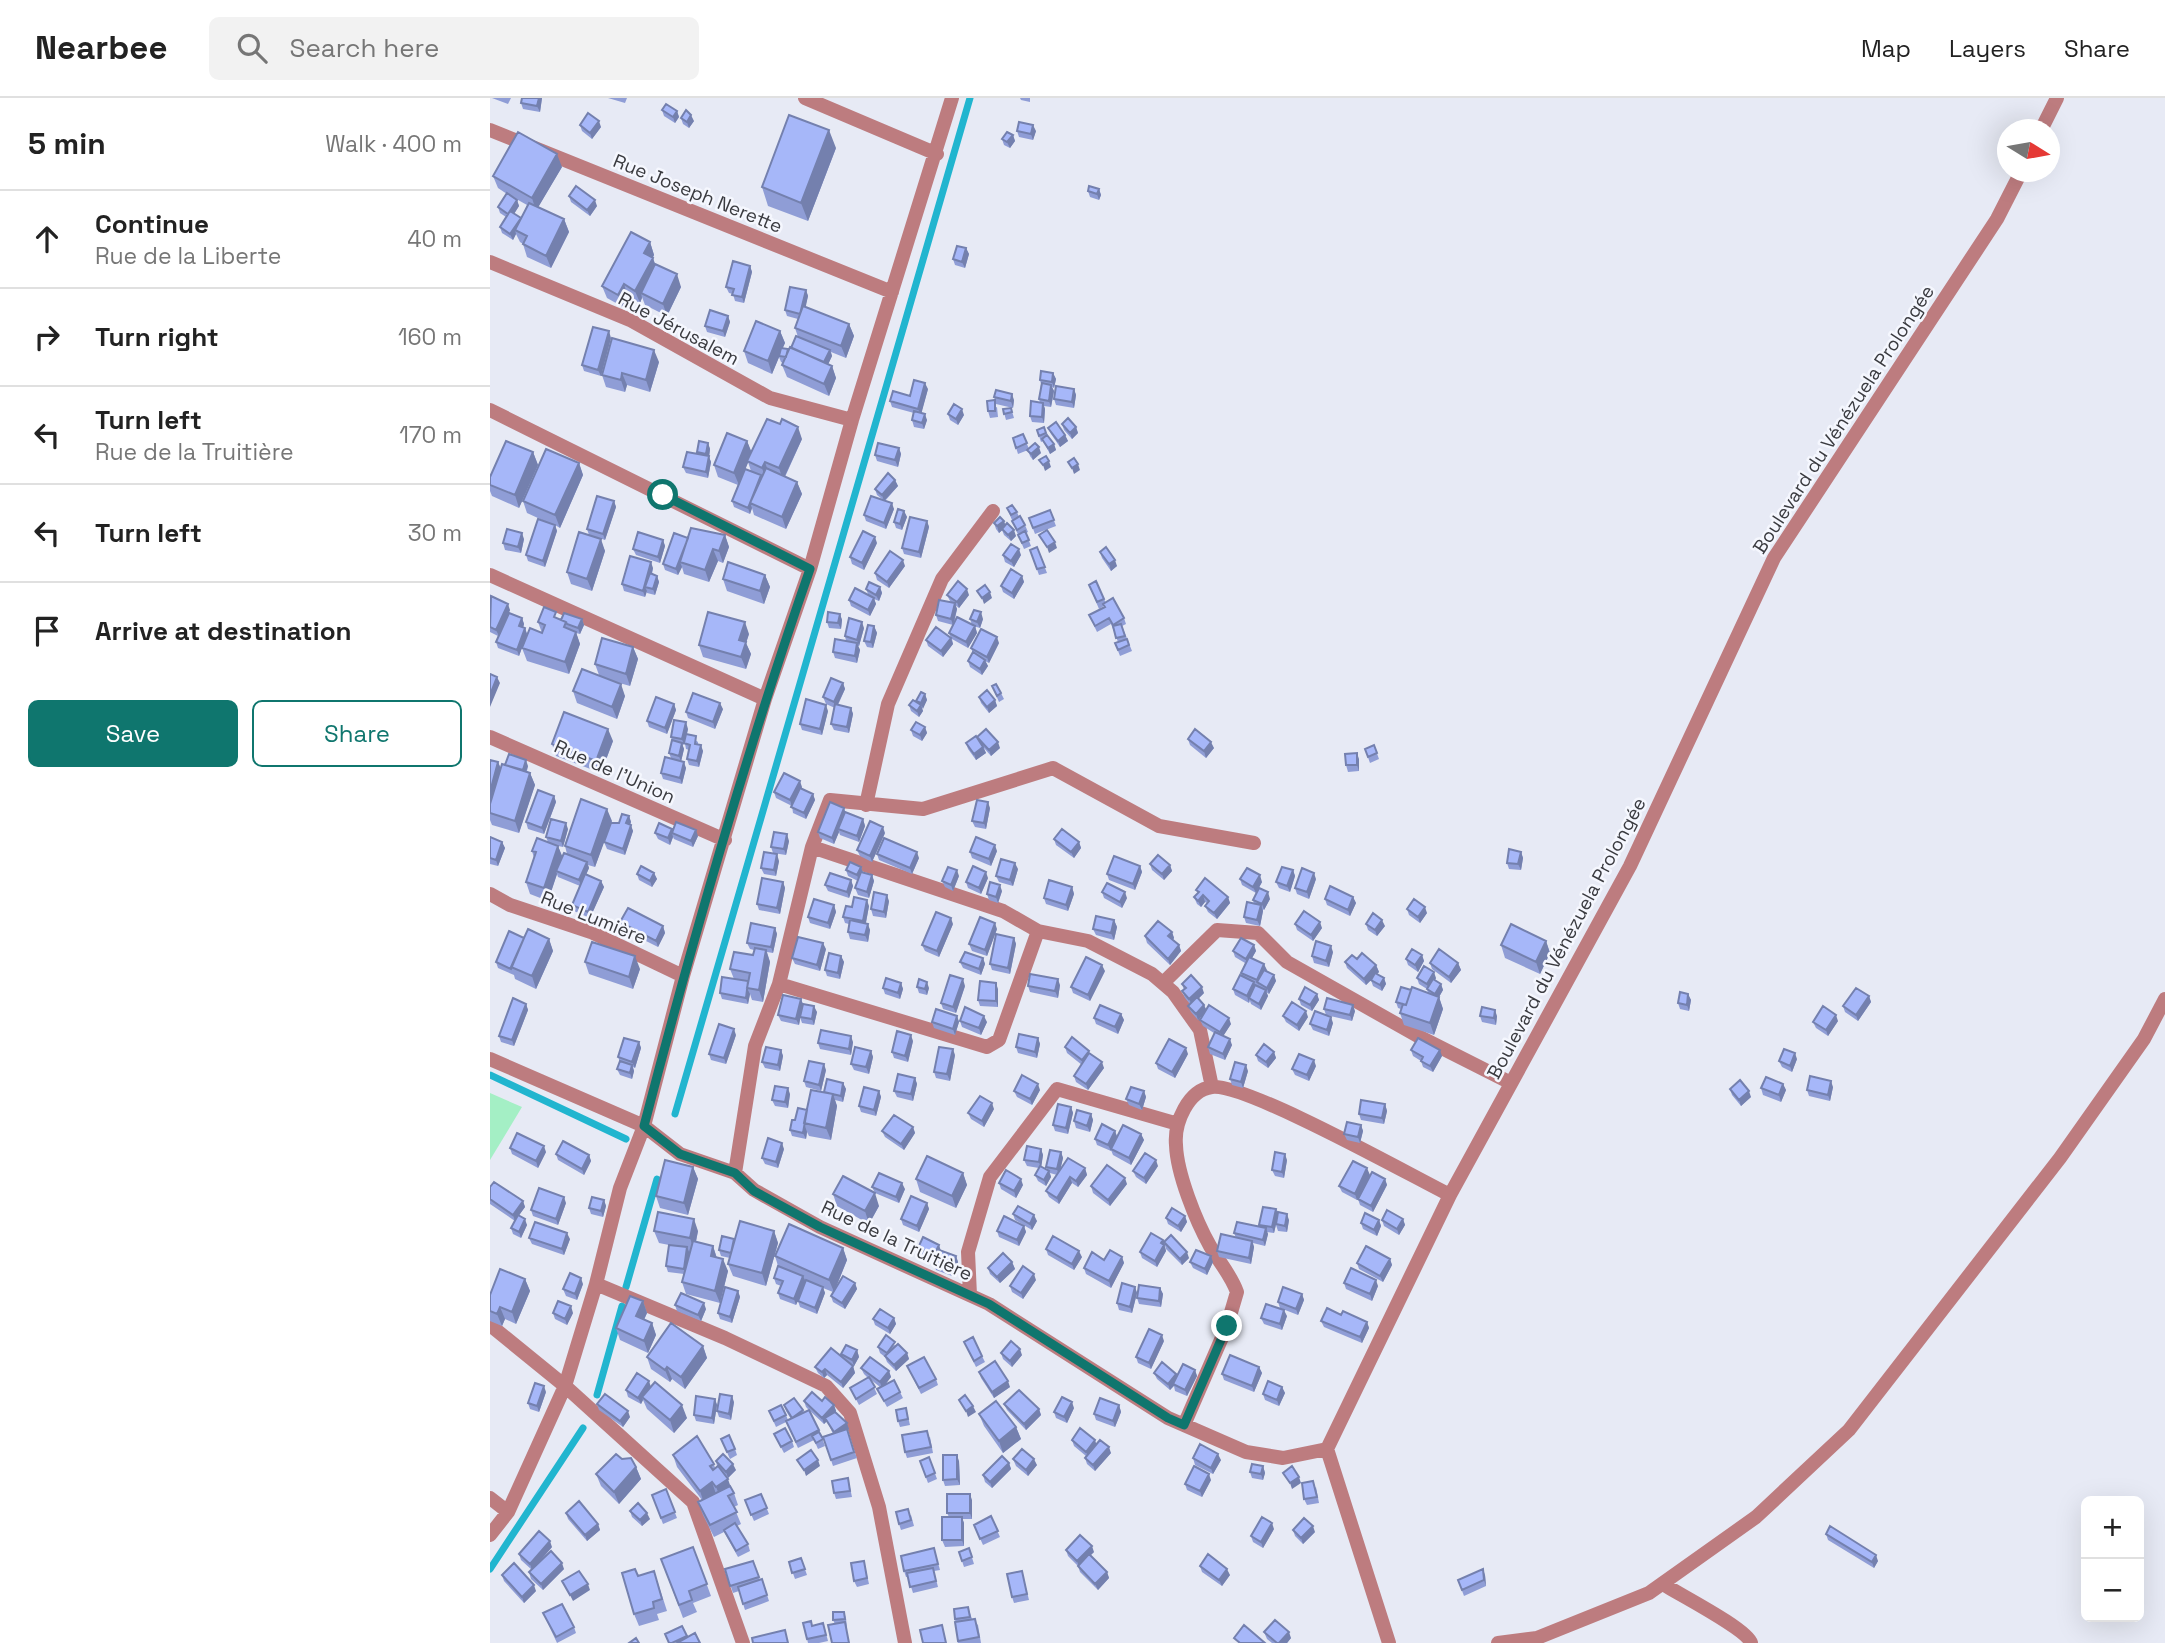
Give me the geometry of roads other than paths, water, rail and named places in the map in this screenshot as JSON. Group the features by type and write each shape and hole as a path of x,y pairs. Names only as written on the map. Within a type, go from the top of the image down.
{"street":[{"path":"805,98 937,154"},
{"path":"490,1535 508,1512 565,1386 596,1284 620,1188 644,1126 683,976 765,699 810,569 852,420 937,154 952,98"},
{"path":"2046,119 2057,98"},
{"name":"Rue Joseph Nerette","path":"490,130 892,292"},
{"name":"Boulevard du Vénézuela Prolongée","path":"1327,1449 1450,1195 1630,866 1774,558 1997,219 2016,182"},
{"name":"Rue Jérusalem","path":"490,262 630,320 770,398 852,420"},
{"path":"490,410 810,569"},
{"path":"866,804 888,704 904,666 942,579 993,511"},
{"path":"490,575 765,699"},
{"name":"Rue de l'Union","path":"490,737 725,841"},
{"path":"735,1173 755,1046 779,984 812,847 830,800 923,809 1053,768 1159,826 1254,843"},
{"path":"812,847 1003,911 1038,931 1088,941 1152,974 1163,983 1200,1030 1212,1087"},
{"name":"Rue Lumière","path":"490,894 510,905 591,932 683,976"},
{"path":"1163,983 1217,930 1258,933 1287,962 1416,1035 1511,1083"},
{"path":"779,984 987,1047 999,1040 1038,931"},
{"path":"1499,1643 1537,1638 1649,1594 1756,1517 1849,1430 2060,1158 2144,1039 2165,999"},
{"name":"Rue de la Truitière","path":"490,1059 644,1126 680,1154 735,1173 754,1191 820,1227 970,1295 1184,1425 1246,1452 1283,1458 1327,1449"},
{"path":"1184,1425 1227,1326 1237,1292 1209,1245 1190,1201 1175,1146 1178,1124 1186,1105 1198,1093 1212,1087 1262,1100 1450,1195"},
{"path":"970,1295 968,1252 990,1177 1057,1089 1178,1124"},
{"path":"596,1284 725,1338 825,1386 850,1413 879,1507 905,1643"},
{"path":"490,1325 565,1386 693,1502 743,1643"},
{"path":"1327,1449 1390,1643"},
{"path":"490,1498 508,1512"},
{"path":"1663,1584 1703,1610 1740,1628 1751,1643"}],"waterway":[{"path":"675,1114 970,98"},
{"path":"490,1075 626,1139"},
{"path":"626,1287 657,1179"},
{"path":"597,1395 622,1306"},
{"path":"490,1569 583,1428"}]}
